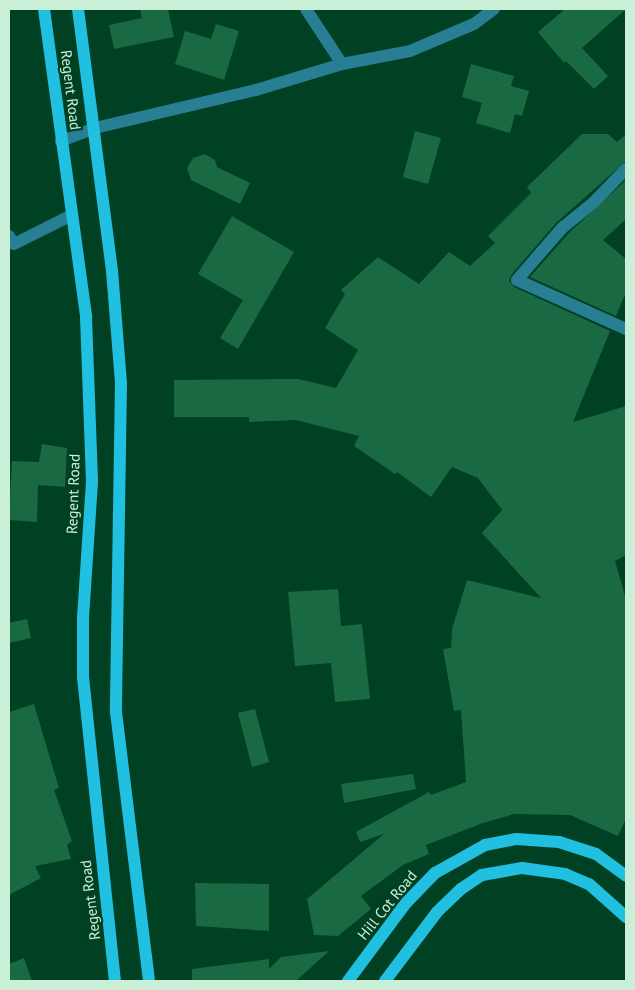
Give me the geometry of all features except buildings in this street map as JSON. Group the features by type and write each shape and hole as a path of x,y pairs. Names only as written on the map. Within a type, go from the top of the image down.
{"main road":[{"name":"Regent Road","path":"44,9 86,317 91,393 92,482 82,627 83,677 115,981"},
{"name":"Regent Road","path":"78,9 95,128 112,271 121,383 116,712 149,981"},
{"name":"Hill Cot Road","path":"348,981 406,903 435,873 485,845 516,839 559,842 596,854 626,876"},
{"path":"385,981 437,912 461,889 482,875 522,868 565,874 589,884 626,916"}],"street":[{"path":"306,9 342,64"},
{"path":"61,141 95,128 256,90 342,64 410,51 474,24 494,9"},
{"path":"626,168 593,203 563,227 517,280 626,329"},
{"path":"10,242 72,216"}]}
